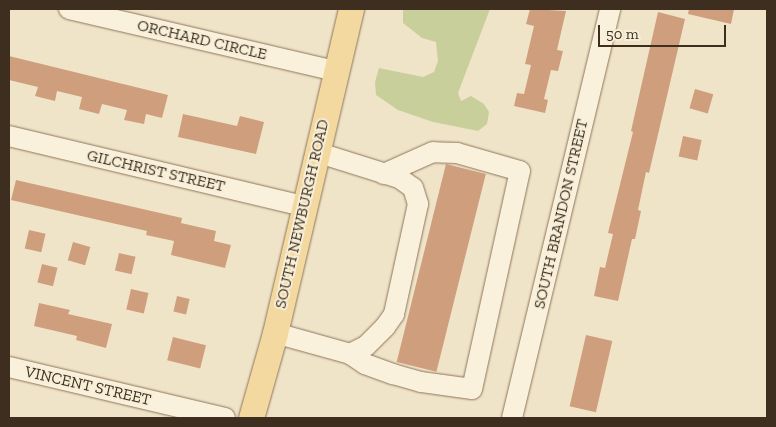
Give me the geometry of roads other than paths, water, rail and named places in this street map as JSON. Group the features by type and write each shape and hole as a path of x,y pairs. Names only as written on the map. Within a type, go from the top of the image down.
{"main road":[{"name":"SOUTH NEWBURGH ROAD","path":"251,418 275,333 303,206 351,9"}],"street":[{"name":"ORCHARD CIRCLE","path":"69,9 336,71"},
{"name":"SOUTH BRANDON STREET","path":"512,418 610,9"},
{"name":"GILCHRIST STREET","path":"9,136 303,206"},
{"path":"316,152 399,178 413,188 418,204 394,314 386,327 366,346 350,354"},
{"path":"275,333 350,354 365,364 421,382 472,389 520,171 457,153 433,152 384,174"},
{"name":"VINCENT STREET","path":"9,367 225,418"}]}
